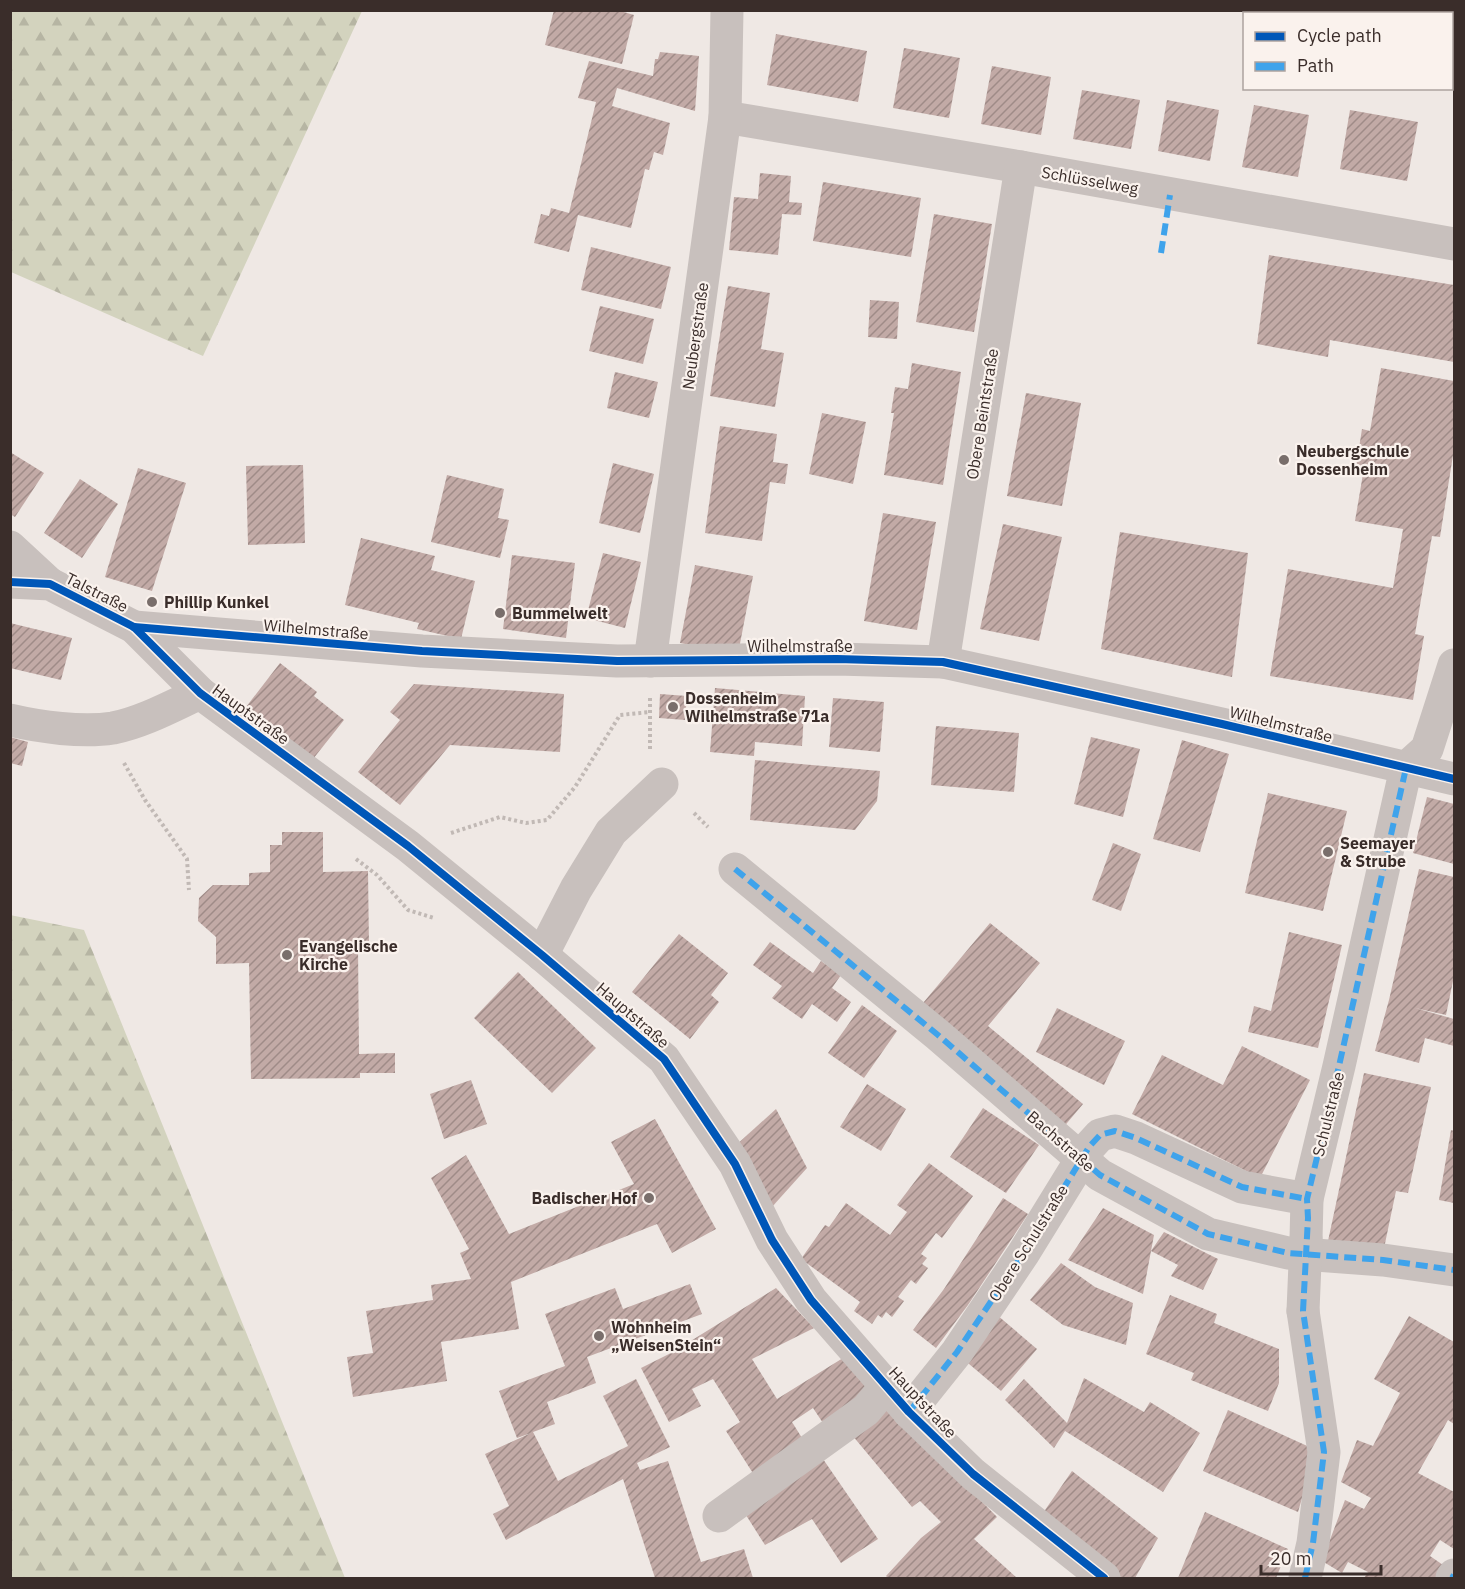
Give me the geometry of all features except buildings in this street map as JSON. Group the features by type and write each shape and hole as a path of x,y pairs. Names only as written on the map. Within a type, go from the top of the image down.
{"street":[{"name":"Neubergstraße","path":"650,661 725,117 728,10"},
{"name":"Schlüsselweg","path":"725,117 1455,244"},
{"name":"Obere Beintstraße","path":"943,662 1021,167"},
{"path":"10,547 50,584"},
{"name":"Talstraße","path":"10,582 50,584 134,627"},
{"name":"Wilhelmstraße","path":"134,627 423,651 650,661 837,659 943,662 1455,779"},
{"name":"Hauptstraße","path":"134,627 200,693 408,846 542,955 664,1059 735,1164 772,1240 811,1300 887,1384 909,1412 973,1474 1104,1578"},
{"path":"1406,768 1427,748 1455,665"},
{"path":"10,720 69,729 112,728 150,716 200,693"},
{"name":"Schulstraße","path":"1305,1578 1313,1543 1324,1452 1303,1311 1307,1199 1406,768"},
{"path":"542,955 576,889 610,832 662,784"},
{"name":"Bachstraße","path":"735,869 938,1035 1100,1175 1208,1234 1288,1253 1383,1260 1455,1270"},
{"name":"Obere Schulstraße","path":"909,1412 957,1352 1023,1254 1089,1146 1101,1136 1115,1131 1136,1138 1242,1187 1307,1199"},
{"name":"Hauptstraße","path":"719,1516 866,1410 887,1384"}],"path":[{"path":"650,701 650,751"},
{"path":"408,846 421,834 455,833 500,817 526,824 547,820 575,787 620,715 650,712"},
{"path":"125,768 187,859 189,890"},
{"path":"687,807 700,807 710,816 715,833 694,813 687,807"},
{"path":"356,858 377,875 408,910 441,920"}],"green space":[{"path":"11,10 362,11 203,356 11,272"},
{"path":"10,915 84,930 345,1578 11,1578"}],"marked path":[{"path":"1161,253 1170,195"},
{"path":"1305,1578 1313,1543 1324,1452 1303,1311 1307,1199 1406,768"},
{"path":"735,869 938,1035 1100,1175 1208,1234 1288,1253 1383,1260 1454,1270"},
{"path":"909,1412 957,1352 1023,1254 1089,1147 1100,1135 1115,1131 1136,1138 1242,1187 1307,1199"}],"cycle path":[{"path":"10,582 50,584 134,627 200,693 408,846 542,955 664,1059 735,1164 772,1240 811,1300 909,1412 973,1474 1104,1578"},
{"path":"134,627 422,651 617,661 837,659 943,662 1222,724 1454,779"}],"place":[{"name":"Neubergschule Dossenheim","path":"1284,460"},
{"name":"Phillip Kunkel","path":"152,602"},
{"name":"Bummelwelt","path":"500,613"},
{"name":"Dossenheim Wilhelmstraße 71a","path":"673,707"},
{"name":"Seemayer & Strube","path":"1328,852"},
{"name":"Evangelische Kirche","path":"287,955"},
{"name":"Badischer Hof","path":"649,1198"},
{"name":"Wohnheim „WeisenStein“","path":"599,1336"}]}
